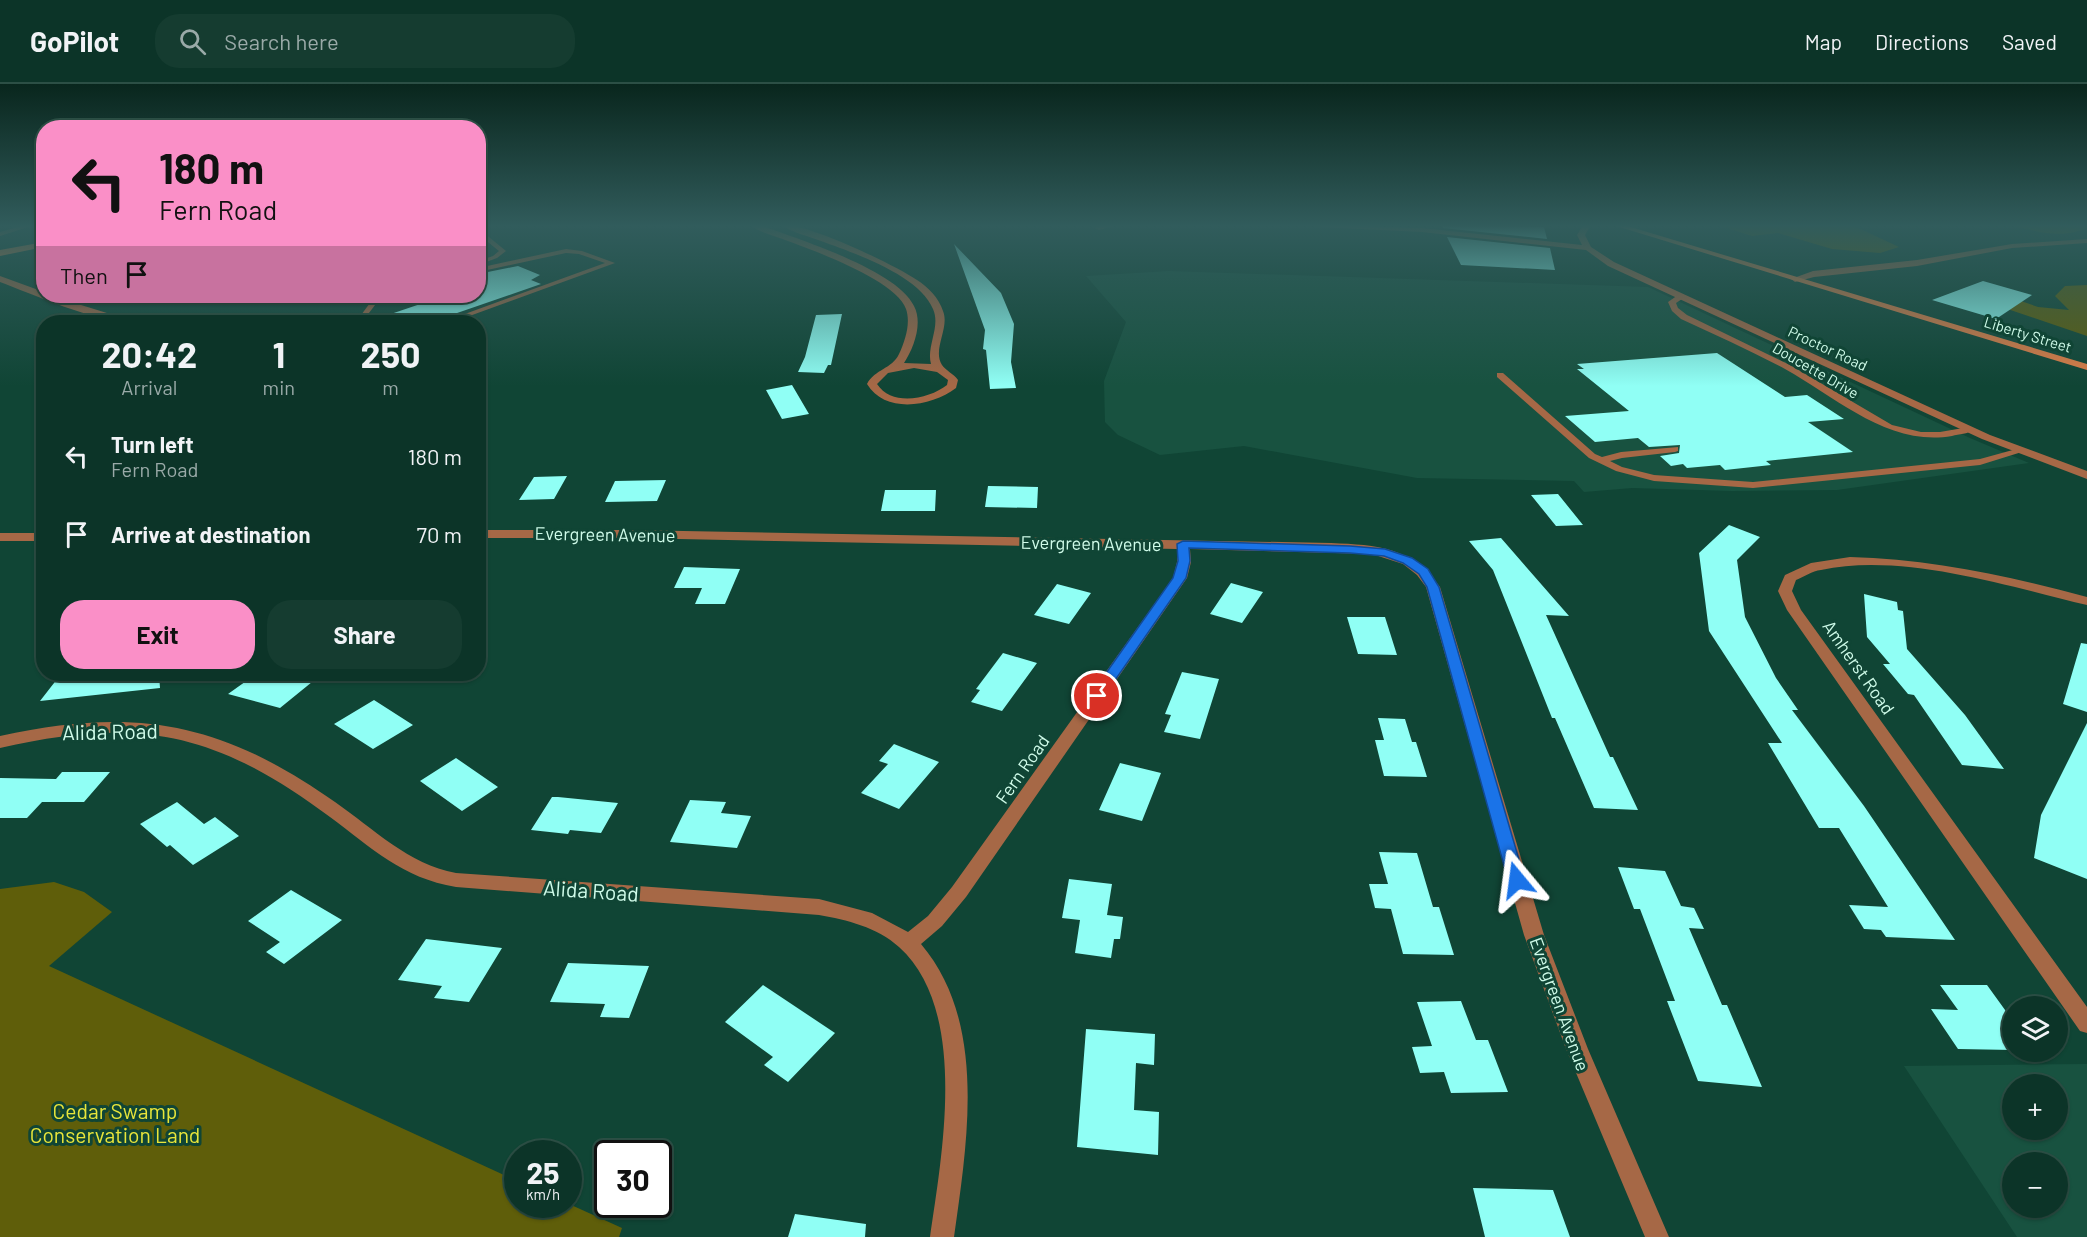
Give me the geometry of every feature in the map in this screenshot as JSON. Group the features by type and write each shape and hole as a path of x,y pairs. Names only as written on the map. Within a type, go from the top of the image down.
{"main road":[{"name":"Liberty Street","path":"1795,279 2087,367"}],"street":[{"path":"0,279 36,293"},
{"path":"882,279 906,300 913,317 905,355 894,368"},
{"path":"909,279 931,296 940,315 933,355 939,369"},
{"name":"Proctor Road","path":"1642,279 1969,430 2020,452 2087,475"},
{"path":"63,303 107,315"},
{"path":"914,365 939,369 952,377 953,383 949,389 929,399 908,401 881,396 872,387 875,378 894,368 914,365"},
{"name":"Evergreen Avenue","path":"486,534 630,534 1295,547 1378,552 1417,566 1429,579 1542,958 1588,1078 1657,1237"},
{"path":"0,537 36,537"},
{"name":"Fern Road","path":"908,943 935,921 959,892 1180,578 1184,561 1183,544"},
{"name":"Amherst Road","path":"2087,601 1967,573 1872,562 1835,563 1808,568 1790,578 1785,591 1794,610 2087,1024"},
{"name":"Alida Road","path":"0,742 54,731 102,727 148,728 180,733 212,742 268,768 294,783 405,863 438,877 819,907 860,916 877,923 908,943 924,962 936,984 949,1022 957,1068 956,1116 942,1237"}],"lane":[{"path":"467,315 570,279"},
{"name":"Doucette Drive","path":"1681,297 1672,302 1684,317 1787,367 1889,427 1921,435 1940,435 1969,430"},
{"path":"1500,375 1576,444 1600,461 1619,469 1654,478 1742,485 1852,477 1980,462 2020,452"},
{"path":"1600,461 1612,456 1675,449"}],"shaded area":[{"path":"1088,279 1403,279 1648,287 1970,438 2029,463 1837,490 1732,491 1632,488 1584,492 1574,481 1417,478 1244,446 1160,455 1118,435 1105,422 1104,381 1126,322"},
{"path":"2087,1064 2087,1237 2017,1237 2004,1218 2068,1218 2068,1152 2002,1152 2002,1214 1904,1066"}],"green space":[{"path":"2087,285 2087,336 1975,298 2004,295 2038,307 2069,310 2055,296 2065,286"},
{"name":"Cedar Swamp Conservation Land","path":"54,882 84,892 112,912 49,966 504,1175 504,1218 582,1218 582,1210 594,1215 594,1218 600,1218 622,1228 619,1237 0,1237 0,889"}],"building":[{"path":"486,279 533,279 531,280 541,284 486,303"},
{"path":"967,279 987,279 1001,293 1014,324 1011,362 1016,388 990,389 986,350 983,349 985,330"},
{"path":"1983,281 2032,295 1996,319 1932,300"},
{"path":"423,303 486,303 451,315 388,315"},
{"path":"842,314 831,365 828,365 824,373 798,372 805,357 816,315"},
{"path":"1717,353 1785,397 1807,395 1844,419 1808,422 1853,452 1766,461 1771,465 1725,470 1720,465 1687,468 1683,464 1671,466 1660,456 1679,453 1680,445 1649,447 1638,438 1595,442 1565,416 1629,411 1577,369 1584,369 1577,364"},
{"path":"792,385 809,414 782,419 766,390"},
{"path":"567,476 554,499 519,500 534,477"},
{"path":"666,480 657,501 605,502 615,481"},
{"path":"988,486 1038,487 1037,508 985,507"},
{"path":"885,490 936,490 935,511 881,511"},
{"path":"1558,494 1583,525 1556,526 1531,495"},
{"path":"1729,525 1760,537 1737,560 1745,617 1776,678 1798,710 1792,710 1864,806 1955,940 1886,937 1881,930 1864,929 1849,905 1888,907 1839,828 1819,828 1768,743 1782,743 1709,631 1699,553"},
{"path":"1501,538 1569,616 1546,615 1610,757 1613,757 1638,810 1594,808 1555,718 1552,718 1493,570 1469,541"},
{"path":"684,567 740,569 725,604 695,604 702,588 674,588"},
{"path":"1231,583 1263,592 1242,623 1210,614"},
{"path":"1057,584 1091,593 1069,624 1034,615"},
{"path":"1864,594 1897,602 1898,610 1903,611 1907,649 1965,715 2004,769 1962,765 1914,695 1908,694 1883,664 1890,664 1867,637"},
{"path":"1347,617 1385,617 1397,655 1358,654"},
{"path":"2081,643 2087,644 2087,712 2063,704"},
{"path":"1003,653 1037,663 1002,711 971,702 980,690 976,689"},
{"path":"1182,672 1219,679 1200,739 1164,732 1171,715 1165,714"},
{"path":"56,681 160,681 160,688 40,701"},
{"path":"246,681 312,682 280,708 228,694"},
{"path":"374,700 413,725 373,749 334,724"},
{"path":"1378,718 1405,719 1412,742 1416,742 1427,777 1384,776 1375,740 1384,740"},
{"path":"2087,723 2087,879 2034,858 2041,815"},
{"path":"894,744 939,762 899,809 861,793 888,764 879,761"},
{"path":"456,758 498,787 462,811 420,781"},
{"path":"1120,763 1161,773 1142,821 1099,810"},
{"path":"62,772 110,772 84,802 42,802 27,818 0,818 0,778 56,779"},
{"path":"552,797 618,803 601,833 570,830 568,834 531,830"},
{"path":"690,800 726,802 721,813 751,816 737,848 670,842"},
{"path":"177,802 204,824 215,817 239,836 193,865 140,824"},
{"path":"1379,852 1417,853 1433,907 1439,907 1454,955 1403,954 1391,909 1375,908 1369,884 1388,884"},
{"path":"1618,867 1665,871 1681,906 1694,908 1704,929 1689,928 1722,1005 1727,1005 1762,1087 1698,1081 1667,1001 1675,1001 1640,909 1634,909"},
{"path":"1069,879 1112,884 1107,915 1123,917 1120,939 1114,939 1111,958 1075,953 1080,920 1062,918"},
{"path":"291,890 342,920 284,964 266,952 280,942 248,921"},
{"path":"426,939 502,948 469,1002 434,998 442,986 398,980"},
{"path":"568,963 649,966 629,1018 600,1017 605,1004 550,1002"},
{"path":"763,985 835,1033 788,1082 764,1065 773,1057 725,1022"},
{"path":"1940,985 1987,985 2002,1006 2002,1050 1958,1049 1931,1009 1958,1010"},
{"path":"1461,1001 1476,1040 1488,1040 1508,1092 1451,1093 1444,1072 1420,1073 1412,1047 1432,1046 1417,1002"},
{"path":"1086,1029 1155,1034 1154,1065 1136,1063 1134,1110 1159,1112 1158,1155 1077,1147"},
{"path":"1473,1188 1553,1190 1570,1237 1485,1237"},
{"path":"795,1214 866,1224 865,1237 788,1237"}],"route":[{"path":"1097,696 1180,578 1184,561 1183,544 1350,549 1397,556 1424,572 1433,587 1517,880"}]}
